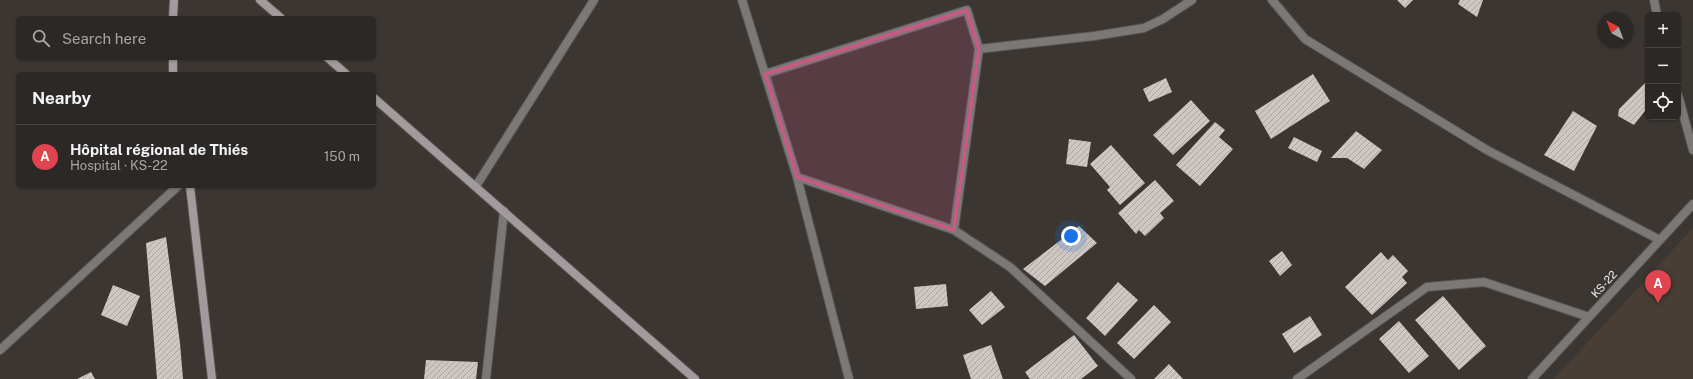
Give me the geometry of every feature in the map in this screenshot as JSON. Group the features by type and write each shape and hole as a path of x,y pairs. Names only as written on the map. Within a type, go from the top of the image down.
{"main road":[{"path":"173,16 174,0"},
{"path":"260,0 279,16"},
{"path":"173,60 173,72"},
{"path":"330,60 344,72"},
{"path":"376,100 695,379"},
{"path":"190,188 212,379"}],"street":[{"path":"476,186 594,0"},
{"path":"742,0 797,177 849,379"},
{"path":"979,49 1094,36 1144,28 1163,19 1192,0"},
{"path":"1272,0 1305,39 1487,150 1660,240"},
{"path":"1654,0 1656,12"},
{"path":"765,74 967,10 979,49 954,230"},
{"path":"1681,106 1693,150"},
{"path":"797,177 954,230 1010,267 1131,379"},
{"path":"0,350 176,188"},
{"name":"KS-22","path":"1532,379 1693,204"},
{"path":"486,379 504,211"},
{"path":"1297,379 1428,288 1484,282 1589,317"}],"highlighted area":[{"path":"967,10 979,49 954,230 797,177 765,74"}],"shaded area":[{"path":"1693,228 1693,379 1554,379"}],"building":[{"path":"1397,0 1413,0 1405,8"},
{"path":"1460,0 1483,0 1477,17 1458,4"},
{"path":"1313,74 1330,101 1271,139 1255,111"},
{"path":"1166,78 1172,92 1149,102 1143,89"},
{"path":"1645,83 1645,111 1634,125 1618,116 1619,109"},
{"path":"1191,100 1210,121 1173,155 1153,135"},
{"path":"1573,111 1597,126 1574,171 1544,155"},
{"path":"1215,122 1225,130 1219,137 1233,149 1200,186 1176,165"},
{"path":"1356,131 1382,150 1364,169 1347,158 1331,158"},
{"path":"1294,137 1322,151 1317,162 1288,148"},
{"path":"1069,139 1091,142 1087,167 1066,164"},
{"path":"1111,145 1145,183 1120,205 1107,190 1110,187 1090,164"},
{"path":"1155,180 1174,201 1160,213 1164,218 1145,236 1139,230 1136,234 1118,213"},
{"path":"1079,226 1097,243 1045,286 1023,269"},
{"path":"166,237 180,343 183,379 157,379 146,243"},
{"path":"1282,251 1292,265 1280,276 1269,261"},
{"path":"1381,252 1388,260 1393,255 1408,271 1402,277 1407,283 1372,315 1345,287"},
{"path":"1118,282 1138,300 1105,336 1086,318"},
{"path":"946,284 948,306 916,309 914,287"},
{"path":"113,285 140,296 127,326 101,315"},
{"path":"991,291 1005,307 982,325 969,310"},
{"path":"1443,296 1486,346 1459,370 1415,320"},
{"path":"1154,305 1171,322 1134,359 1117,343"},
{"path":"1310,316 1322,335 1294,353 1282,334"},
{"path":"1399,321 1429,356 1409,373 1379,339"},
{"path":"1074,335 1098,366 1081,379 1030,379 1025,372"},
{"path":"991,345 1003,379 971,379 963,355"},
{"path":"426,360 478,362 476,379 424,379"},
{"path":"1169,364 1183,379 1154,379"},
{"path":"91,372 95,379 77,379"}],"place":[{"name":"Hôpital régional de Thiés","path":"1658,303"}]}
